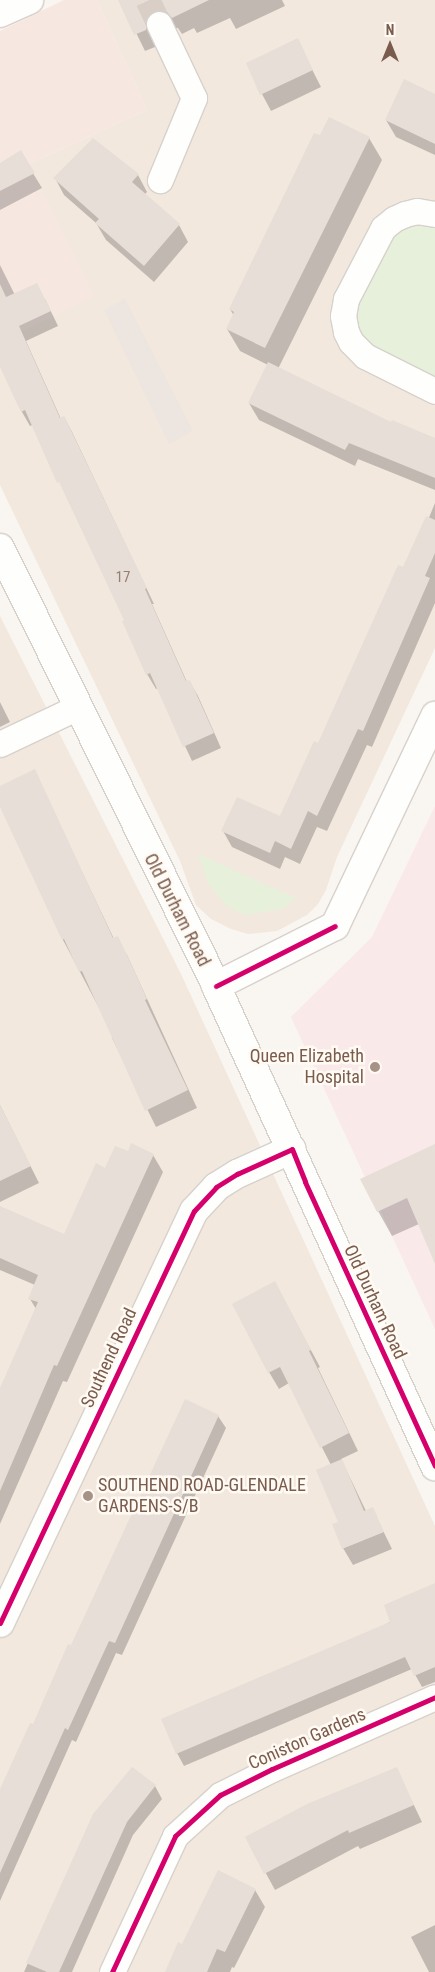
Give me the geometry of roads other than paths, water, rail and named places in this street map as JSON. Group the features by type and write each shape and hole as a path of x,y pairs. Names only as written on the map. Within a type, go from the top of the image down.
{"main road":[{"path":"0,13 29,0"},
{"name":"Old Durham Road","path":"0,548 216,986 435,1466"},
{"path":"216,986 335,926 435,716"},
{"name":"Southend Road","path":"0,1623 194,1210 216,1187 236,1174 292,1149"}],"street":[{"path":"159,24 194,98 160,180"},
{"path":"435,214 417,211 405,214 394,219 383,228 346,299 344,316 346,332 351,342 365,356 435,391"},
{"path":"0,744 78,708"},
{"name":"Coniston Gardens","path":"112,1972 175,1836 220,1795 272,1769 435,1697"}],"tunnel":[{"path":"148,0 159,24"}],"place":[{"name":"Queen Elizabeth Hospital","path":"375,1067"},
{"name":"SOUTHEND ROAD-GLENDALE GARDENS-S/B","path":"88,1496"}]}
